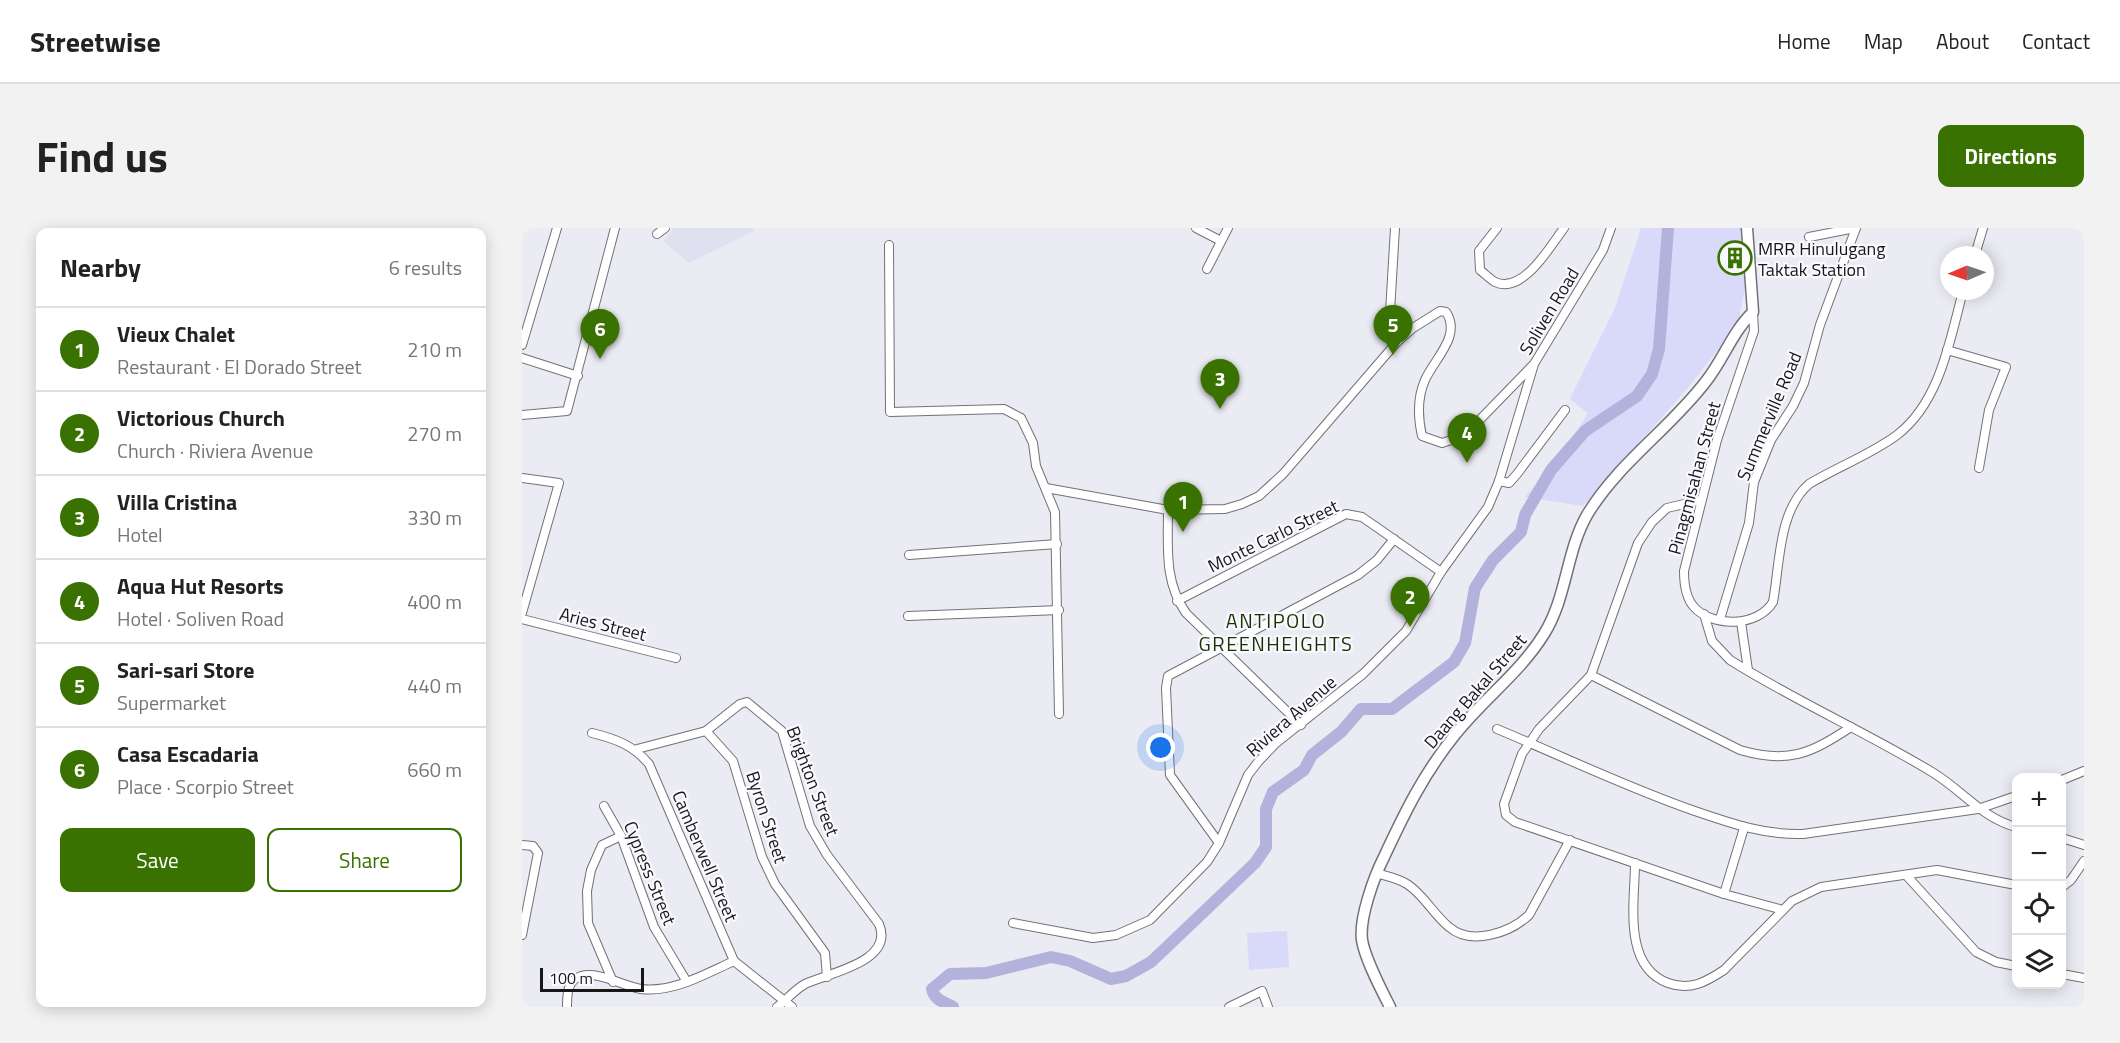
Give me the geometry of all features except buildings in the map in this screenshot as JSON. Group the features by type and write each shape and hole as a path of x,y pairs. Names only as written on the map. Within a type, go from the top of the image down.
{"street":[{"path":"522,345 557,228"},
{"path":"522,415 567,411 615,228"},
{"path":"657,234 665,228"},
{"path":"1196,228 1221,241"},
{"path":"1207,269 1228,228"},
{"path":"1395,228 1390,312 1398,342"},
{"path":"1497,228 1479,251 1480,270 1497,283 1505,284 1523,277 1535,267 1564,228"},
{"name":"Soliven Road","path":"1441,572 1488,507 1499,481 1534,364 1603,249 1611,228"},
{"path":"1747,228 1753,312"},
{"path":"1809,237 1856,228"},
{"name":"Summerville Road","path":"1720,619 1749,523 1754,482 1771,440 1793,406 1804,383 1820,325 1856,228"},
{"path":"1978,246 1983,228"},
{"path":"889,245 890,412 1004,409 1021,418 1033,443 1036,466 1055,512 1058,544 1059,714"},
{"path":"1961,300 1947,350 1929,396 1899,433 1809,484 1798,494 1787,519 1773,602 1769,608 1753,620 1741,622 1704,614 1708,634 1717,648 1749,670 1933,772 1978,809 2002,823 2012,826"},
{"path":"1046,488 1168,510 1225,508 1258,496 1283,474 1398,342 1434,313 1446,312 1451,320 1447,343 1425,381 1418,418 1422,436 1442,443 1464,436 1534,364"},
{"name":"Pinagmisahan Street","path":"1704,614 1690,602 1684,587 1684,571 1717,440 1754,331 1753,312"},
{"name":"Daang Bakal Street","path":"1390,1007 1362,939 1369,892 1376,873 1422,781 1454,735 1530,655 1546,631 1559,605 1575,540 1588,514 1608,487 1708,379 1740,327 1753,312"},
{"path":"1947,350 2006,367 1989,410 1979,468"},
{"path":"522,358 578,376"},
{"path":"1499,481 1509,483 1565,410"},
{"path":"522,478 559,483 522,612"},
{"path":"1701,500 1667,507 1645,530 1631,559 1591,675 1528,742 1505,799 1506,815 1515,822 1724,894 1783,910"},
{"path":"1168,510 1169,580 1177,601 1186,613 1301,725"},
{"name":"Monte Carlo Street","path":"1177,601 1346,514 1362,517 1441,572"},
{"path":"1219,843 1170,775 1167,681 1172,673 1358,575 1377,560 1394,539"},
{"path":"909,555 1058,544"},
{"name":"Riviera Avenue","path":"1013,923 1092,938 1116,935 1134,928 1155,915 1207,862 1219,843 1248,775 1276,743 1363,674 1406,631 1441,572"},
{"path":"908,616 1059,610"},
{"name":"Aries Street","path":"522,619 676,658"},
{"path":"1741,622 1749,670"},
{"path":"1591,675 1740,750 1760,756 1778,758 1797,755 1833,739 1851,727"},
{"name":"Brighton Street","path":"706,731 741,704 747,702 782,731 810,826 827,855 879,924 882,937 879,946 852,967 827,977"},
{"path":"1497,729 1656,798 1744,828 1774,835 1803,834 1978,809 2012,797"},
{"path":"592,733 614,738 637,749 706,731"},
{"name":"Byron Street","path":"706,731 734,761 762,857 775,884 825,953 827,977"},
{"name":"Camberwell Street","path":"637,749 649,764 734,961 780,1005 792,1007"},
{"path":"2066,778 2084,771"},
{"name":"Cypress Street","path":"604,806 621,836 654,927 687,982"},
{"path":"1724,894 1744,828"},
{"path":"613,982 588,923 587,891 591,870 602,845 621,836"},
{"path":"1376,873 1407,884 1422,896 1451,929 1461,934 1490,935 1519,925 1529,915 1570,840"},
{"path":"2066,840 2084,845"},
{"path":"522,844 533,846 537,851 524,908 522,935"},
{"path":"2066,884 2084,861"},
{"path":"1635,863 1636,944 1647,967 1654,975 1672,984 1688,987 1712,978 1724,970 1783,910 1801,895 1821,887 1947,870 2012,884"},
{"path":"1906,875 1976,952 1995,962 2012,965"},
{"path":"567,1007 567,992 573,981 582,975 642,989 675,986 734,961"},
{"path":"2066,975 2084,978"},
{"path":"780,1005 796,989 827,977"},
{"path":"1228,1007 1262,991 1268,1007"}],"shaded area":[{"path":"674,228 753,228 754,231 689,263 663,241"},
{"path":"1641,228 1740,228 1745,288 1738,324 1687,389 1583,506 1525,497 1566,449 1588,413 1570,399 1615,308"},
{"path":"1287,931 1289,967 1249,970 1247,933"}],"waterway":[{"path":"953,1007 937,998 932,989 950,974 986,973 1051,957 1070,961 1111,979 1126,976 1151,962 1255,863 1266,847 1266,809 1273,792 1304,770 1312,755 1341,732 1361,709 1392,709 1454,662 1465,643 1475,588 1493,560 1521,532 1525,515 1551,470 1585,431 1637,396 1652,374 1659,349 1668,228"}],"place":[{"name":"MRR Hinulugang Taktak Station","path":"1735,258"},
{"name":"Sari-sari Store","path":"1393,355"},
{"name":"Casa Escadaria","path":"600,359"},
{"name":"Villa Cristina","path":"1220,409"},
{"name":"Aqua Hut Resorts","path":"1467,463"},
{"name":"Vieux Chalet","path":"1183,532"},
{"name":"Victorious Church","path":"1410,627"}],"district":[{"name":"ANTIPOLO GREENHEIGHTS","path":"1276,632"}]}
